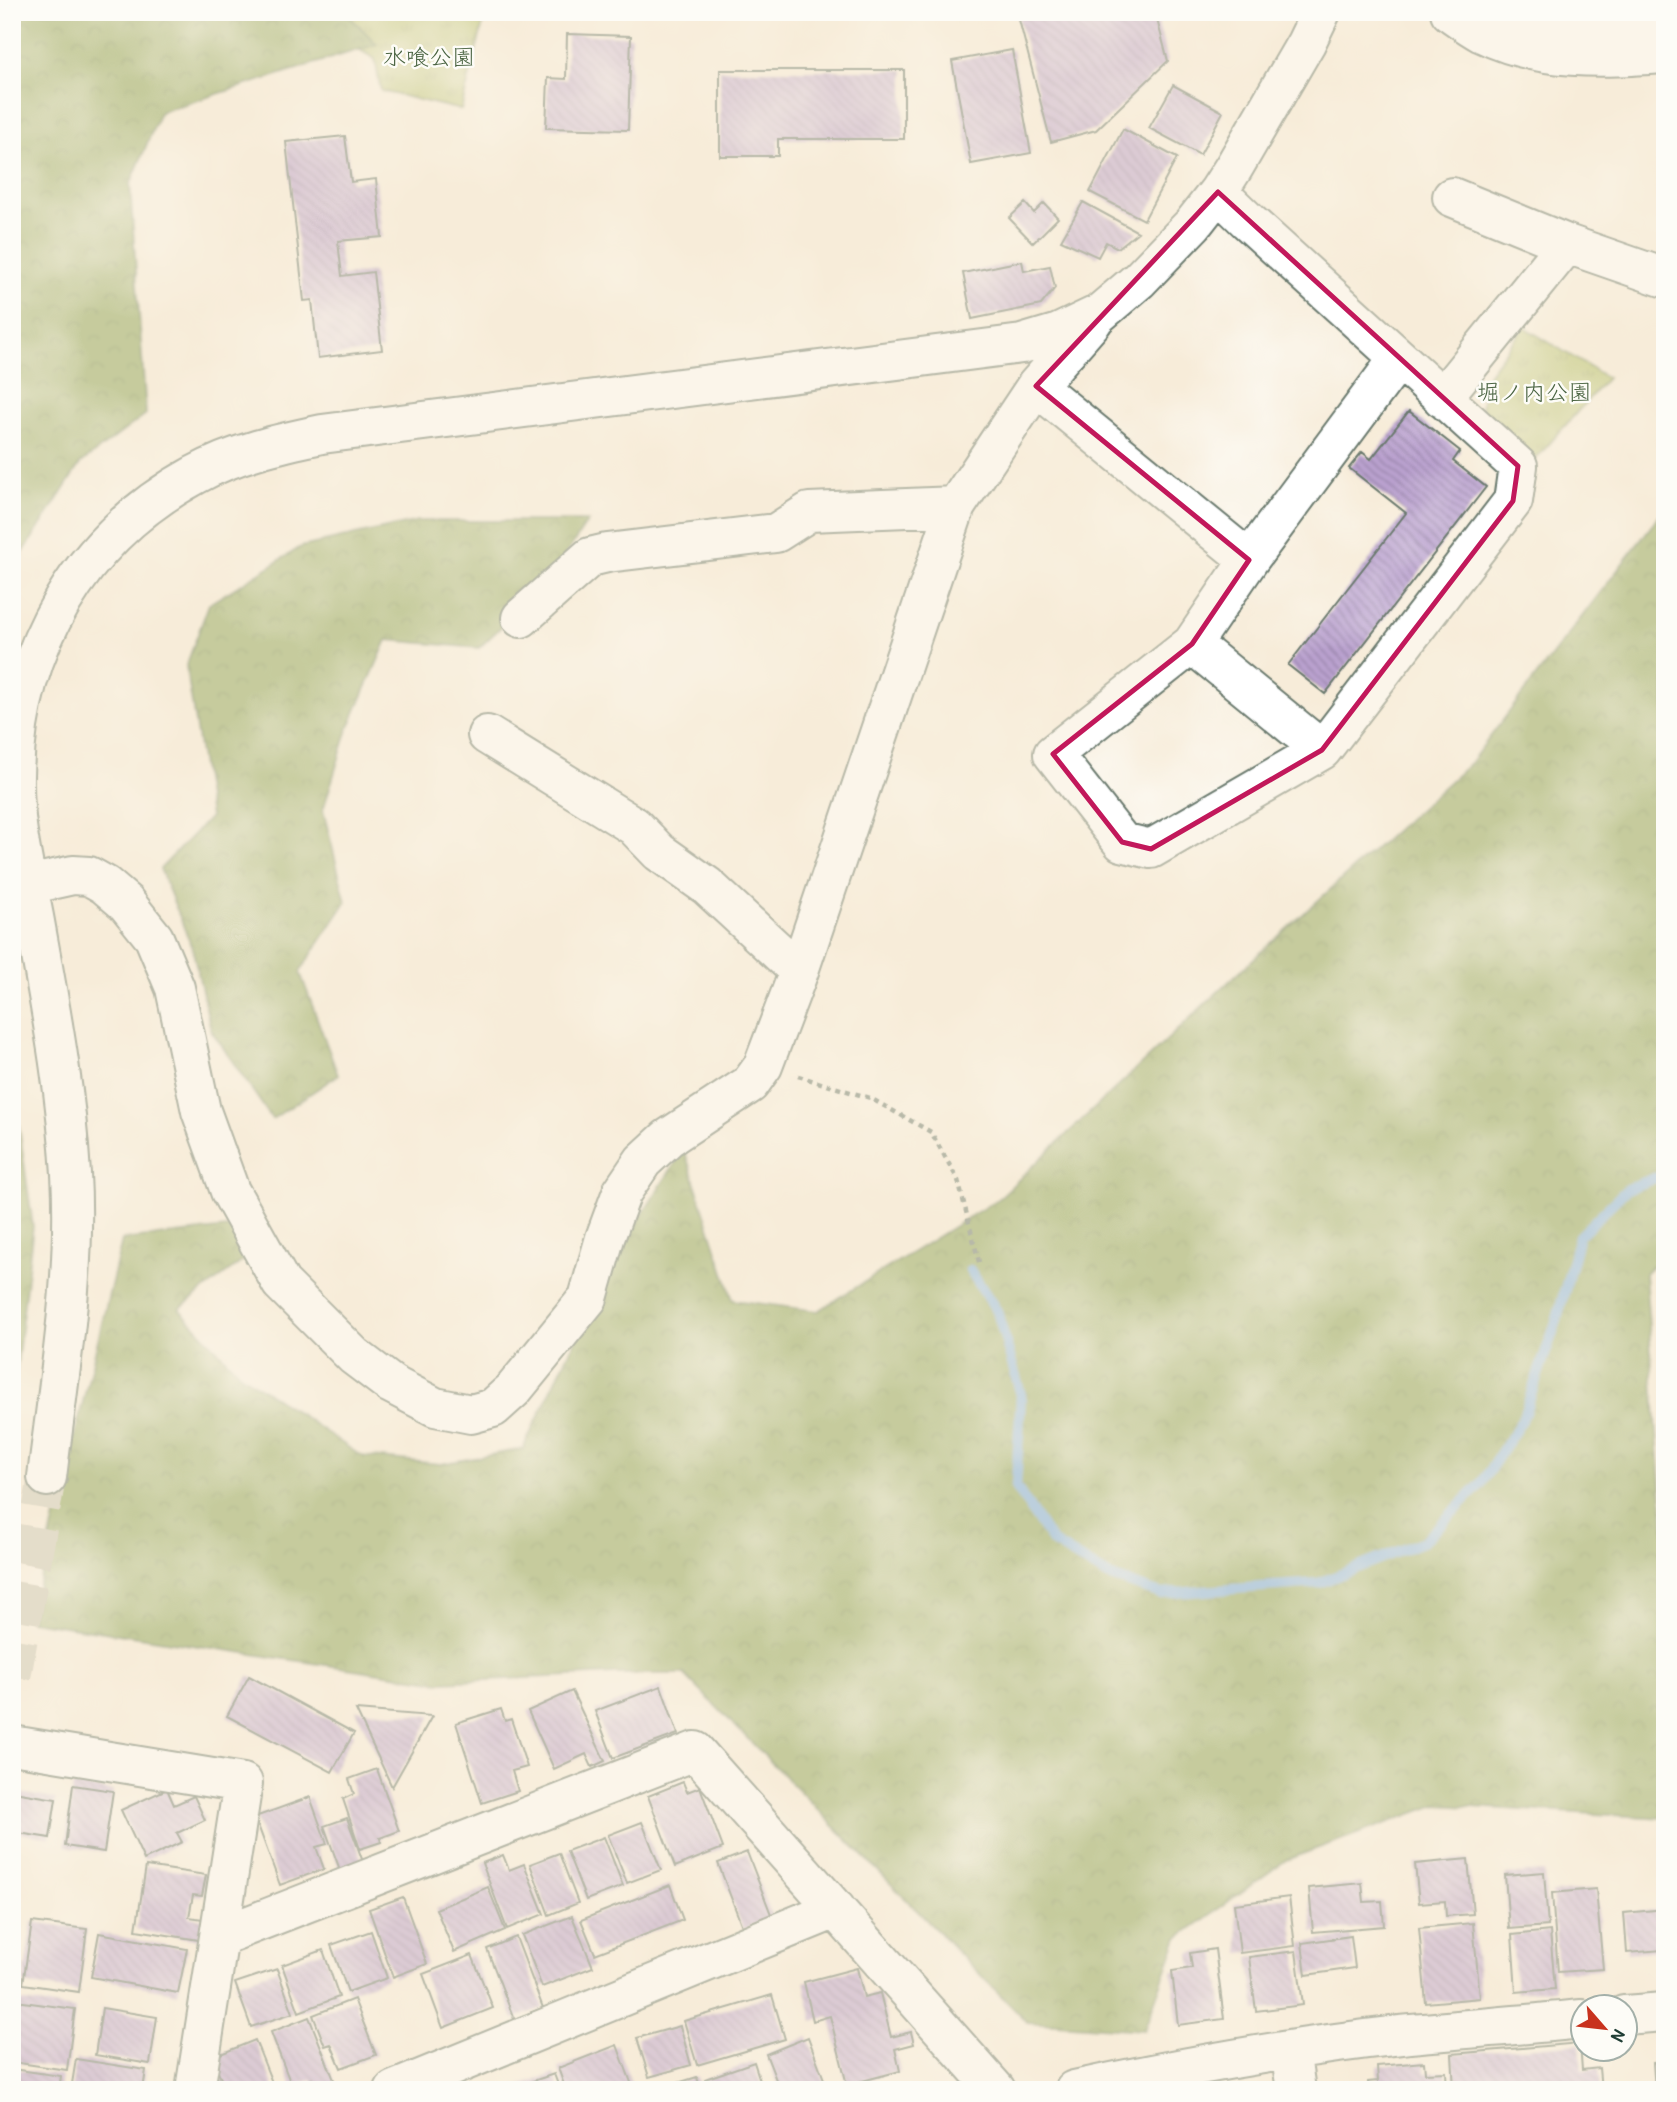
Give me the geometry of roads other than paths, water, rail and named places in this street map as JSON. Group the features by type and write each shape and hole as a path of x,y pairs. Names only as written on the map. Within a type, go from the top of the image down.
{"street":[{"path":"28,885 73,875 89,876 105,885 126,903 154,939 175,988 201,1111 230,1191 281,1283 354,1356 391,1384 435,1407 471,1414 494,1408 513,1390 588,1298 605,1238 622,1192 643,1161 668,1138 750,1084 763,1066 799,971 956,506 1037,386 1100,314 1139,280 1193,223 1218,192 1306,43 1321,12"},
{"path":"1450,12 1483,33 1527,50 1593,58 1665,54"},
{"path":"1507,12 1527,20 1578,30 1604,32 1665,29"},
{"path":"1218,192 1518,467 1513,501 1322,750 1152,849 1122,842 1052,754 1192,644 1249,560 1399,358"},
{"path":"1452,197 1567,244 1665,278"},
{"path":"1442,398 1567,244"},
{"path":"47,1477 71,1275 71,1174 61,1068 18,828 14,779 21,706 29,675 62,598 104,545 136,515 197,473 265,446 322,434 1021,344 1059,333 1100,314"},
{"path":"1037,386 1249,560"},
{"path":"521,618 590,557 776,533 809,512 956,506"},
{"path":"1192,644 1322,750"},
{"path":"487,735 634,825 659,852 707,886 799,971"},
{"path":"12,1745 243,1783 195,2090"},
{"path":"219,1937 695,1751 996,2090"},
{"path":"394,2090 836,1909"},
{"path":"1638,2014 1665,2012"},
{"path":"1074,2090 1166,2070 1290,2050 1400,2036 1568,2020"},
{"path":"1290,2050 1296,2090"}],"waterway":[{"path":"970,1270 997,1311 1021,1395 1016,1487 1052,1542 1108,1576 1161,1594 1319,1583 1424,1541 1480,1485 1522,1420 1556,1323 1579,1236 1627,1189 1665,1174"}],"tunnel":[{"path":"12,1677 47,1477"}],"park label":[{"name":"水喰公園","path":"429,56"},
{"name":"堀ノ内公園","path":"1534,391"}]}
